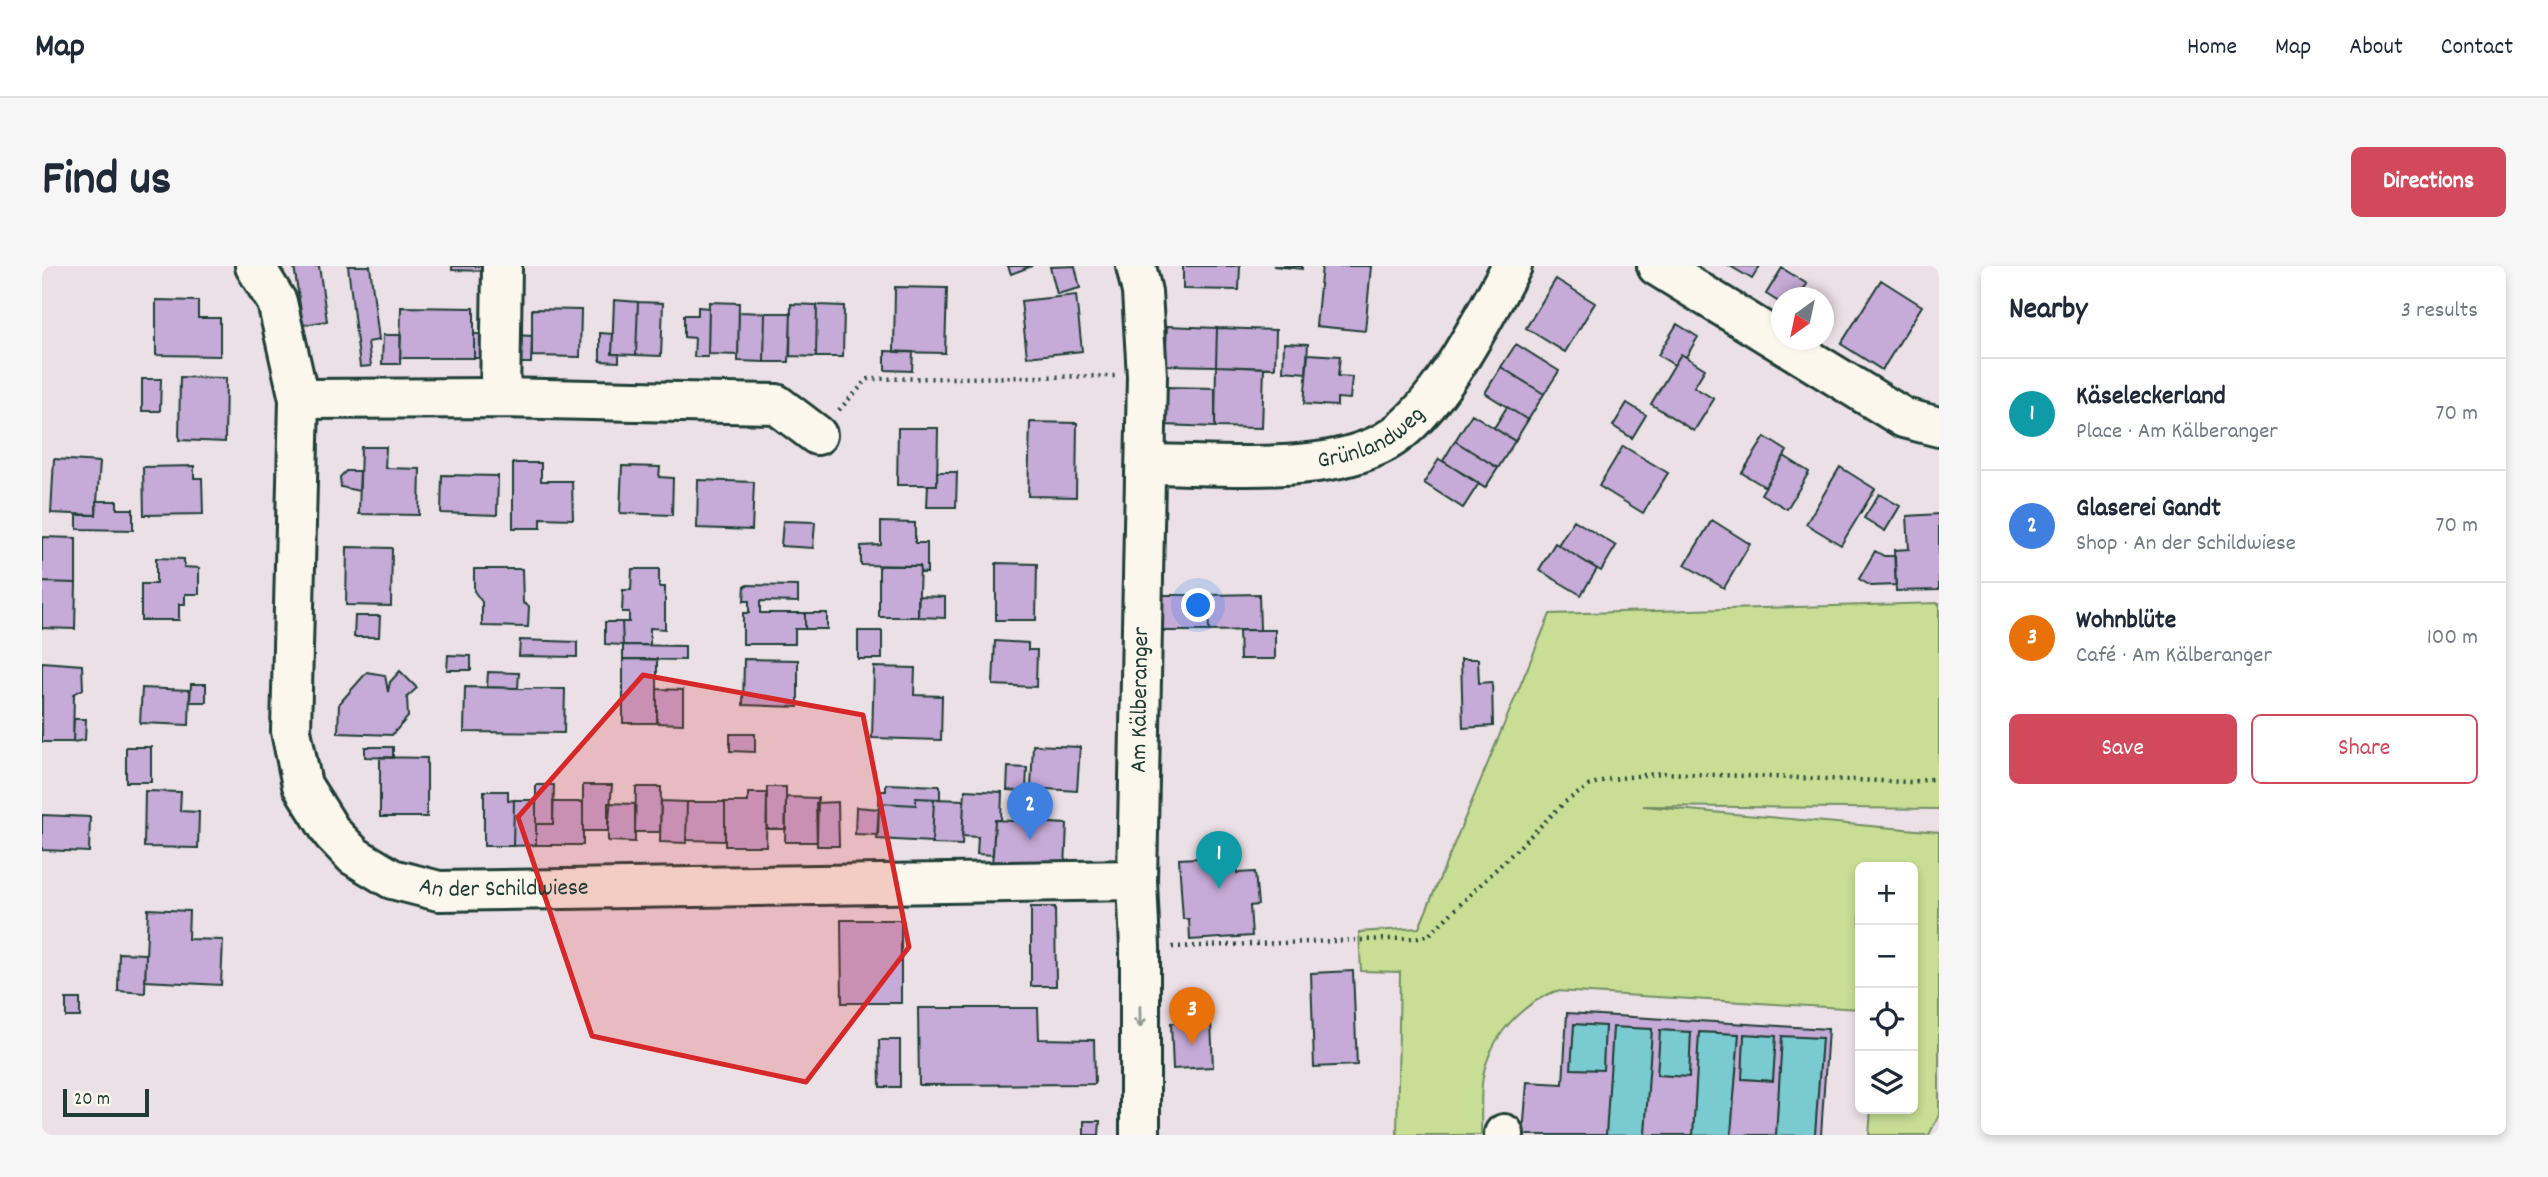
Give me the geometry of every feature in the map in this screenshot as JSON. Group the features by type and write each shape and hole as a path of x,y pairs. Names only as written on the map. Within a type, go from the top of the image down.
{"street":[{"name":"An der Schildwiese","path":"255,266 276,302 299,399 292,731 302,785 332,832 354,856 392,879 439,891 1137,880"},
{"path":"500,398 502,266"},
{"name":"Am Kälberanger","path":"1136,266 1142,292 1147,376 1137,880 1140,948 1140,1135"},
{"name":"Grünlandweg","path":"1146,464 1312,464 1379,446 1406,426 1435,394 1469,344 1512,266"},
{"path":"1657,266 1904,418 1939,427"},
{"path":"299,399 500,398 776,404 817,435"}],"path":[{"path":"817,435 868,380 1147,376"},
{"path":"1140,948 1418,938 1429,935 1565,802 1605,780 1661,773 1911,782 1939,778"}],"highlighted area":[{"path":"643,675 863,715 909,947 806,1082 592,1036 518,817"}],"green space":[{"path":"1939,603 1939,809 1643,806 1939,832 1939,1115 1929,1135 1869,1135 1871,1114 1918,1114 1918,862 1855,862 1855,1009 1556,991 1522,1011 1497,1040 1482,1081 1481,1135 1397,1135 1400,972 1361,971 1359,932 1419,928 1550,614"}],"water":[{"path":"1574,1024 1605,1026 1603,1070 1571,1069"},
{"path":"1613,1027 1652,1029 1645,1135 1606,1135"},
{"path":"1660,1030 1691,1032 1689,1077 1657,1075"},
{"path":"1699,1032 1739,1034 1731,1135 1693,1135"},
{"path":"1744,1034 1776,1036 1773,1081 1742,1079"},
{"path":"1782,1036 1822,1038 1815,1135 1776,1135"}],"building":[{"path":"294,266 319,266 327,321 303,325"},
{"path":"348,266 370,266 379,340 368,342 371,366 360,367"},
{"path":"452,266 486,266 486,271 452,270"},
{"path":"1008,266 1032,266 1011,274"},
{"path":"1075,266 1080,288 1057,294 1050,267"},
{"path":"1183,266 1240,266 1239,290 1183,289"},
{"path":"1273,266 1302,266 1302,269"},
{"path":"1322,266 1371,266 1365,331 1316,326"},
{"path":"1730,266 1760,266 1752,279"},
{"path":"1782,268 1807,284 1805,287 1771,287 1771,297 1766,294"},
{"path":"1556,279 1595,303 1565,352 1526,328"},
{"path":"1881,280 1922,306 1882,370 1841,344"},
{"path":"895,287 947,288 945,353 894,352"},
{"path":"1076,295 1082,351 1027,357 1021,301"},
{"path":"156,300 198,301 198,318 220,318 220,356 156,355"},
{"path":"614,300 638,302 636,355 612,354"},
{"path":"638,302 663,303 661,356 636,355"},
{"path":"709,302 739,303 738,355 708,354"},
{"path":"791,304 817,305 816,357 790,356"},
{"path":"817,305 844,306 843,357 816,357"},
{"path":"401,307 474,308 474,358 400,358"},
{"path":"698,307 709,308 708,357 694,357 695,338 684,337 684,315 698,315"},
{"path":"532,309 581,310 580,357 532,356"},
{"path":"739,312 765,313 764,362 738,361"},
{"path":"765,313 791,313 789,362 764,362"},
{"path":"1677,324 1698,337 1686,357 1681,354 1674,365 1658,355"},
{"path":"1167,326 1217,328 1216,366 1165,365"},
{"path":"1217,328 1276,330 1275,368 1216,366"},
{"path":"600,333 613,334 612,354 619,354 619,362 600,361"},
{"path":"474,334 488,334 487,358 474,358"},
{"path":"383,335 401,335 400,364 382,364"},
{"path":"515,335 532,336 531,363 515,363"},
{"path":"1284,343 1308,344 1306,373 1283,371"},
{"path":"1516,344 1559,371 1544,394 1501,367"},
{"path":"885,351 913,352 912,371 885,370"},
{"path":"1308,354 1340,356 1338,376 1352,377 1350,399 1337,398 1337,406 1304,404"},
{"path":"1681,354 1705,369 1694,387 1714,399 1694,431 1651,404"},
{"path":"1216,366 1264,368 1262,428 1215,427"},
{"path":"1501,367 1544,394 1528,420 1485,393"},
{"path":"180,377 226,378 225,442 179,440"},
{"path":"142,379 161,379 160,411 142,411"},
{"path":"1165,387 1215,388 1215,427 1163,425"},
{"path":"1627,403 1646,415 1632,438 1613,426"},
{"path":"1507,407 1528,420 1515,441 1494,428"},
{"path":"1472,414 1515,441 1498,468 1455,441"},
{"path":"1030,422 1077,423 1076,497 1028,496"},
{"path":"898,428 938,428 937,485 897,485"},
{"path":"1765,437 1787,451 1765,487 1742,473"},
{"path":"1455,441 1498,468 1485,488 1443,461"},
{"path":"1623,446 1668,473 1643,513 1599,486"},
{"path":"361,447 386,447 385,468 420,469 419,515 359,514"},
{"path":"1784,456 1809,472 1787,509 1761,494"},
{"path":"54,459 100,462 96,515 51,513"},
{"path":"1439,459 1479,483 1463,508 1424,483"},
{"path":"513,463 541,463 541,481 572,481 573,519 541,518 541,528 513,528"},
{"path":"194,466 194,478 202,478 203,514 144,515 143,467"},
{"path":"622,466 660,467 659,477 673,478 672,515 620,513"},
{"path":"1840,467 1875,489 1841,545 1806,524"},
{"path":"346,471 360,471 359,491 341,487 340,477"},
{"path":"937,472 957,472 956,507 927,507 928,485 937,485"},
{"path":"442,475 498,476 497,515 441,513"},
{"path":"698,480 754,482 752,530 697,528"},
{"path":"1879,494 1900,506 1885,531 1864,518"},
{"path":"96,501 117,501 117,509 133,509 133,530 77,529 77,515 96,515"},
{"path":"1939,514 1939,590 1896,591 1894,550 1909,549 1907,516"},
{"path":"1574,520 1616,546 1601,571 1558,545"},
{"path":"1712,520 1750,544 1724,588 1685,565"},
{"path":"783,521 815,522 813,548 781,546"},
{"path":"881,522 915,523 915,543 927,543 927,573 920,572 920,566 861,565 861,546 881,545"},
{"path":"42,537 76,538 76,583 42,582"},
{"path":"1555,543 1597,569 1581,595 1539,570"},
{"path":"347,547 392,548 391,606 346,605"},
{"path":"1875,551 1884,556 1895,556 1896,585 1871,586 1859,579"},
{"path":"156,558 184,559 184,567 199,568 199,594 185,594 185,604 179,604 179,620 141,620 141,584 156,584"},
{"path":"996,563 1037,564 1036,620 996,620"},
{"path":"879,566 920,566 918,617 879,617"},
{"path":"474,569 522,569 523,603 529,606 528,627 482,626 482,602 474,591"},
{"path":"632,569 659,569 659,587 665,587 665,629 650,628 650,645 623,645 622,622 629,622 629,612 622,612 623,590 631,590"},
{"path":"42,582 76,583 75,629 42,628"},
{"path":"745,585 798,586 798,602 760,601 760,613 805,613 805,629 795,629 795,644 743,644 743,613 749,613 749,601 744,601"},
{"path":"1259,594 1260,630 1209,631 1208,595"},
{"path":"1158,595 1208,595 1209,631 1158,631"},
{"path":"918,596 945,597 945,618 918,617"},
{"path":"805,613 827,613 827,629 805,629"},
{"path":"355,616 380,616 379,637 354,637"},
{"path":"605,622 622,622 623,645 605,644"},
{"path":"1239,630 1275,630 1275,659 1240,659"},
{"path":"858,631 882,631 882,659 858,659"},
{"path":"520,640 577,642 577,657 519,656"},
{"path":"995,641 1028,643 1028,650 1037,650 1036,687 993,685"},
{"path":"623,645 685,646 685,660 623,659"},
{"path":"448,655 471,656 471,670 447,670"},
{"path":"623,659 657,659 657,723 623,723"},
{"path":"744,659 798,660 798,707 743,705"},
{"path":"1461,659 1478,659 1479,683 1492,682 1493,726 1463,728"},
{"path":"42,662 82,665 83,689 74,694 73,742 42,742"},
{"path":"874,667 915,668 914,695 942,696 941,740 872,738"},
{"path":"400,671 417,688 407,697 408,717 392,735 338,733 339,704 367,672 385,675 388,692 390,682"},
{"path":"488,672 519,673 518,688 487,687"},
{"path":"191,684 206,684 206,702 190,702"},
{"path":"465,687 565,689 564,733 464,732"},
{"path":"142,688 190,690 189,725 140,723"},
{"path":"657,689 683,690 683,724 657,723"},
{"path":"74,719 86,719 85,740 73,742"},
{"path":"730,734 755,734 755,752 730,751"},
{"path":"1033,745 1080,747 1077,791 1031,788"},
{"path":"126,747 151,747 151,782 126,782"},
{"path":"365,747 393,747 393,758 365,757"},
{"path":"380,757 427,758 427,817 380,817"},
{"path":"1008,767 1027,768 1026,791 1007,790"},
{"path":"886,784 940,786 940,799 916,798 916,805 879,803 880,791 886,791"},
{"path":"536,785 554,785 553,824 536,824"},
{"path":"583,785 612,785 608,831 583,831"},
{"path":"636,787 661,787 660,832 635,832"},
{"path":"767,787 786,787 786,829 767,829"},
{"path":"965,790 1002,792 1001,820 995,820 993,855 977,854 978,837 962,836"},
{"path":"145,791 181,792 180,811 199,812 198,848 144,847"},
{"path":"484,791 508,791 508,801 514,800 513,846 484,846"},
{"path":"748,793 767,793 766,846 725,846 725,802 748,802"},
{"path":"786,797 818,798 817,842 785,842"},
{"path":"916,798 934,799 932,842 877,839 879,803 916,805"},
{"path":"934,799 964,800 962,845 932,844"},
{"path":"514,800 536,800 536,845 513,846"},
{"path":"661,801 687,802 686,843 660,842"},
{"path":"553,802 583,802 583,845 536,845 536,824 553,824"},
{"path":"687,802 725,802 725,841 686,840"},
{"path":"838,802 839,846 817,846 816,803"},
{"path":"608,803 635,804 635,842 608,841"},
{"path":"856,807 879,809 878,835 855,834"},
{"path":"42,815 90,817 89,852 42,850"},
{"path":"995,820 1067,824 1065,869 992,865"},
{"path":"1236,856 1237,873 1255,872 1258,905 1250,906 1252,936 1190,940 1189,919 1183,919 1179,859"},
{"path":"1031,907 1055,907 1056,986 1031,986"},
{"path":"148,909 189,911 188,939 223,940 221,985 145,981"},
{"path":"841,920 901,920 901,1003 842,1003"},
{"path":"119,953 146,954 145,993 118,991"},
{"path":"1353,971 1357,1065 1314,1067 1311,973"},
{"path":"66,999 80,999 80,1017 66,1017"},
{"path":"918,1008 1038,1008 1039,1039 1094,1040 1095,1084 919,1085"},
{"path":"1567,1013 1828,1029 1821,1135 1815,1135 1822,1038 1782,1036 1776,1135 1731,1135 1739,1034 1699,1032 1693,1135 1645,1135 1652,1029 1613,1027 1606,1135 1523,1135 1527,1082 1563,1084","holes":["1574,1024 1605,1026 1603,1070 1571,1069","1660,1030 1691,1032 1689,1077 1657,1075","1744,1034 1776,1036 1773,1081 1742,1079"]},
{"path":"1211,1022 1213,1067 1173,1069 1171,1023"},
{"path":"879,1040 900,1040 900,1087 880,1087"},
{"path":"1084,1121 1100,1121 1099,1135 1084,1135"}],"place":[{"name":"Glaserei Gandt","path":"1030,840"},
{"name":"Käseleckerland","path":"1219,889"},
{"name":"Wohnblüte","path":"1192,1045"}]}
